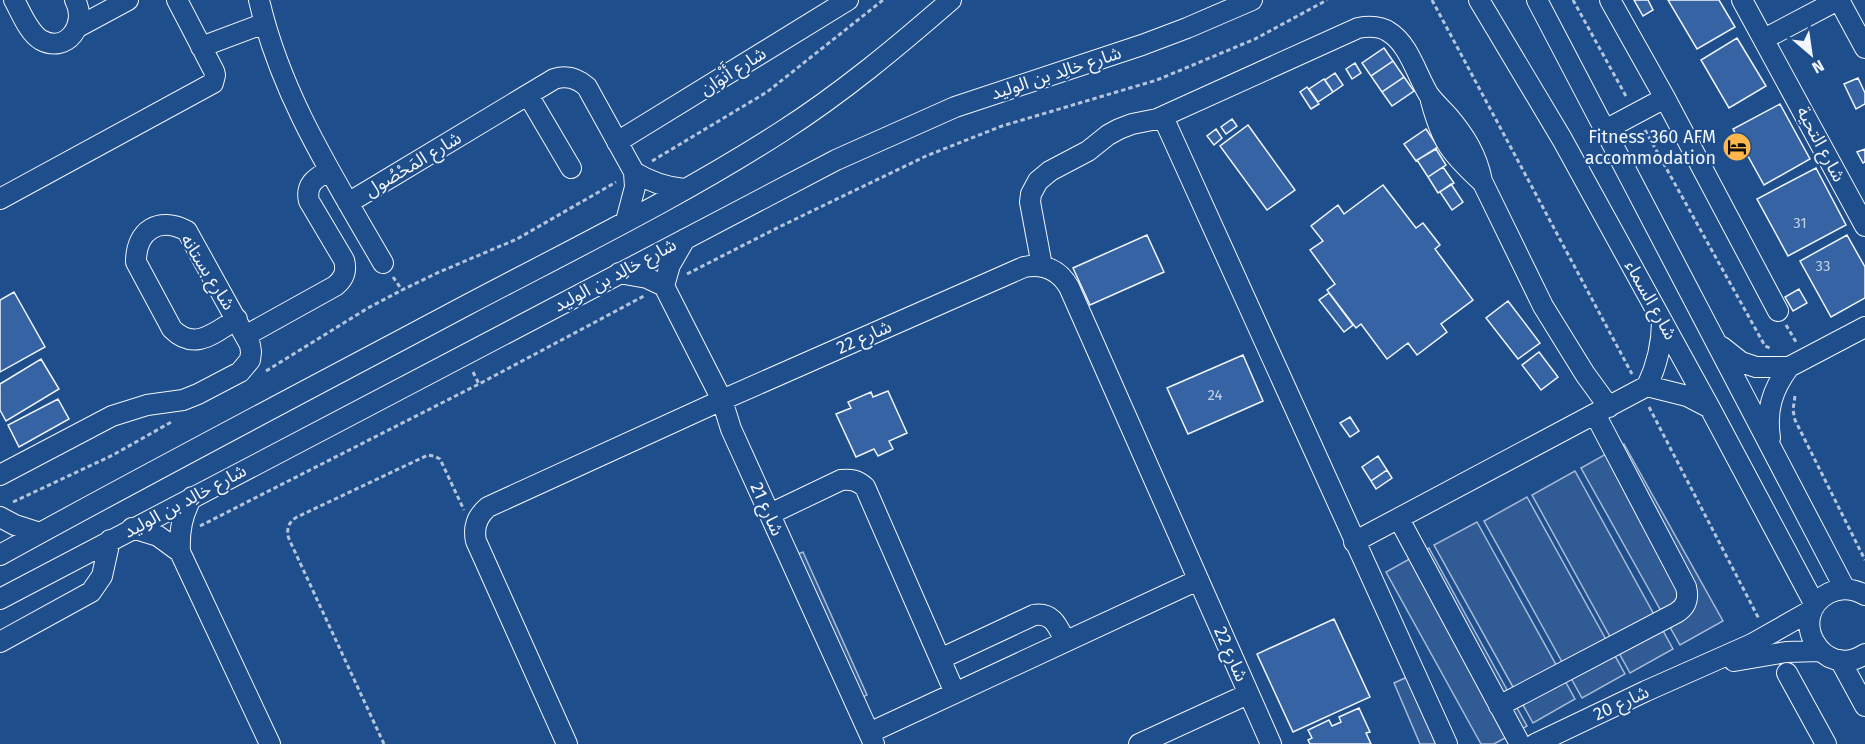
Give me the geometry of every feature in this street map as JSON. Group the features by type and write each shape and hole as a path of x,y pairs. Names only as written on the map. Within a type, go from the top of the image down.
{"street":[{"path":"14,0 31,31 40,39 50,43 62,42 72,36 78,27 80,15 75,0"},
{"path":"78,27 128,0"},
{"path":"0,199 213,83 215,75 177,0"},
{"name":"شارع المَحْصُول","path":"259,0 280,70 292,100 348,203 528,94 561,77 575,78 587,87 634,172"},
{"name":"شارع أَنْوَان","path":"617,142 848,0"},
{"path":"0,555 739,159 825,103 864,74 951,0"},
{"name":"شارع خالِد بن الوليد","path":"0,599 192,496 836,160 912,125 992,94 1151,42 1252,0"},
{"name":"شارع السماء","path":"1479,0 1562,139 1662,319 1814,608"},
{"name":"شارع السماء","path":"1537,0 1845,589"},
{"path":"1610,0 1665,98 1778,311"},
{"name":"شارع التحية","path":"1742,0 1865,226"},
{"path":"1764,39 1838,0 1865,48"},
{"path":"201,46 265,23"},
{"path":"1042,266 1030,209 1031,194 1033,187 1050,171 1088,151 1119,129 1160,118 1350,31 1366,26 1381,28 1395,36 1405,49 1430,95 1468,142 1477,161 1482,182 1543,306 1585,374 1686,587 1685,606 1676,613 1499,706"},
{"path":"528,94 571,168"},
{"path":"1605,130 1665,98"},
{"path":"1160,118 1447,744"},
{"path":"241,328 335,286 343,277 346,266 344,260 307,195 310,183 329,170"},
{"path":"634,172 659,185 684,189"},
{"path":"626,221 635,187 634,172"},
{"path":"348,203 383,263"},
{"name":"شارع بستانه","path":"0,475 112,416 147,405 183,400 198,394 240,372 250,360 250,345 241,328 187,231 166,224 156,226 140,240 136,251 136,261 172,329 179,337 197,341 241,328"},
{"path":"619,273 647,278 664,285 670,265 686,238"},
{"name":"شارع 22","path":"475,533 478,518 488,507 722,400 1024,267 1042,266 1058,273 1069,287 1271,744"},
{"name":"شارع 21","path":"664,285 722,400 731,429 871,738 955,693 1198,580"},
{"path":"1354,542 1644,388 1653,374 1661,347 1662,319"},
{"path":"1771,447 1768,417 1770,403 1774,390 1789,368 1865,327"},
{"path":"1715,341 1741,362 1756,367 1789,368"},
{"path":"1644,388 1687,396 1710,408"},
{"path":"770,514 841,480 858,481 865,487 955,693"},
{"path":"192,496 183,516 180,544 270,744"},
{"path":"4,510 15,525 40,533"},
{"path":"1399,519 1520,744"},
{"path":"132,528 180,544"},
{"path":"475,533 481,552 567,744"},
{"path":"0,642 91,592 102,576 110,540"},
{"path":"1845,589 1865,595"},
{"name":"شارع 20","path":"1535,744 1677,676 1708,665 1772,634 1814,608 1823,597 1833,591 1845,589"},
{"path":"1814,608 1810,619 1811,636 1821,651 1827,656 1840,660 1851,660 1865,654"},
{"path":"940,658 1040,614 1047,615 1054,621 1065,641"},
{"name":"شارع 20","path":"1708,665 1760,656 1821,651"},
{"path":"1840,660 1865,706"},
{"path":"1787,673 1826,744"},
{"name":"شارع 22","path":"1139,744 1248,694"}],"path":[{"path":"258,375 313,344 368,308 437,273 518,239 634,172 767,92 883,0"},
{"path":"180,544 664,285 926,156 1002,126 1157,80 1255,39 1326,0"},
{"path":"1432,0 1644,388 1763,627"},
{"path":"1573,0 1760,338 1774,350"},
{"path":"1778,311 1797,343 1790,346"},
{"path":"1796,392 1793,410 1795,420 1865,560"},
{"path":"4,510 87,469 179,418"},
{"path":"384,744 289,539 288,526 293,519 428,455 440,459 475,533"}],"shaded area":[{"path":"1624,444 1723,621 1680,645 1581,468"},
{"path":"1575,471 1673,649 1630,673 1532,495"},
{"path":"1527,497 1625,674 1582,698 1484,521"},
{"path":"1477,522 1575,699 1533,723 1434,545"},
{"path":"1429,548 1527,726 1494,744 1481,744 1386,572"},
{"path":"803,552 867,695 853,702 789,558"},
{"path":"1423,670 1455,744 1420,744 1394,683"}],"building":[{"path":"1634,0 1648,0 1653,10 1643,16"},
{"path":"1668,0 1719,0 1735,27 1697,49"},
{"path":"1737,38 1766,86 1729,108 1701,60"},
{"path":"1384,48 1393,61 1371,76 1362,63"},
{"path":"1393,61 1404,77 1382,92 1371,76"},
{"path":"1355,63 1361,73 1352,79 1346,69"},
{"path":"1335,73 1343,85 1333,92 1325,80"},
{"path":"1404,77 1414,91 1392,106 1382,92"},
{"path":"1858,78 1865,93 1865,104 1856,109 1844,84"},
{"path":"1324,79 1333,92 1318,102 1309,89"},
{"path":"1307,87 1319,104 1311,109 1300,92"},
{"path":"1780,104 1810,159 1764,185 1733,129"},
{"path":"1232,119 1237,126 1226,134 1221,127"},
{"path":"1248,125 1295,190 1267,210 1220,146"},
{"path":"1216,129 1222,138 1214,145 1207,136"},
{"path":"1426,129 1438,147 1416,161 1404,144"},
{"path":"1436,149 1446,165 1428,177 1417,160"},
{"path":"1865,149 1865,162 1863,163 1857,152"},
{"path":"1443,167 1454,183 1438,193 1428,177"},
{"path":"1816,168 1846,225 1788,256 1757,199"},
{"path":"1451,184 1463,202 1452,210 1440,192"},
{"path":"1383,185 1416,228 1423,223 1440,245 1435,249 1473,300 1441,324 1447,332 1417,355 1408,343 1387,359 1361,324 1356,328 1327,290 1335,284 1310,250 1323,241 1311,226 1338,205 1344,214"},
{"path":"1147,235 1164,272 1090,305 1073,268"},
{"path":"1847,235 1865,267 1865,298 1831,317 1800,261"},
{"path":"1799,289 1807,303 1793,311 1785,297"},
{"path":"14,292 45,347 0,372 0,300"},
{"path":"1329,293 1353,325 1344,332 1319,300"},
{"path":"1508,301 1540,343 1518,359 1486,318"},
{"path":"1539,352 1558,377 1541,390 1522,365"},
{"path":"1243,355 1263,401 1188,434 1167,388"},
{"path":"41,359 59,389 6,421 0,410 0,384"},
{"path":"888,391 907,433 889,441 893,449 878,456 874,449 856,457 836,414 851,408 848,402 871,392 873,397"},
{"path":"58,399 69,419 19,447 8,425"},
{"path":"1350,417 1359,431 1350,437 1340,423"},
{"path":"1378,456 1387,470 1371,481 1362,467"},
{"path":"1387,470 1392,478 1376,489 1371,481"},
{"path":"1334,619 1370,697 1293,732 1257,654"},
{"path":"1359,708 1370,732 1366,733 1371,744 1310,744 1308,740 1312,738 1308,730 1329,720 1332,726 1341,722 1339,717"}],"place":[{"name":"Fitness 360 AFM accommodation","path":"1737,147"}]}
